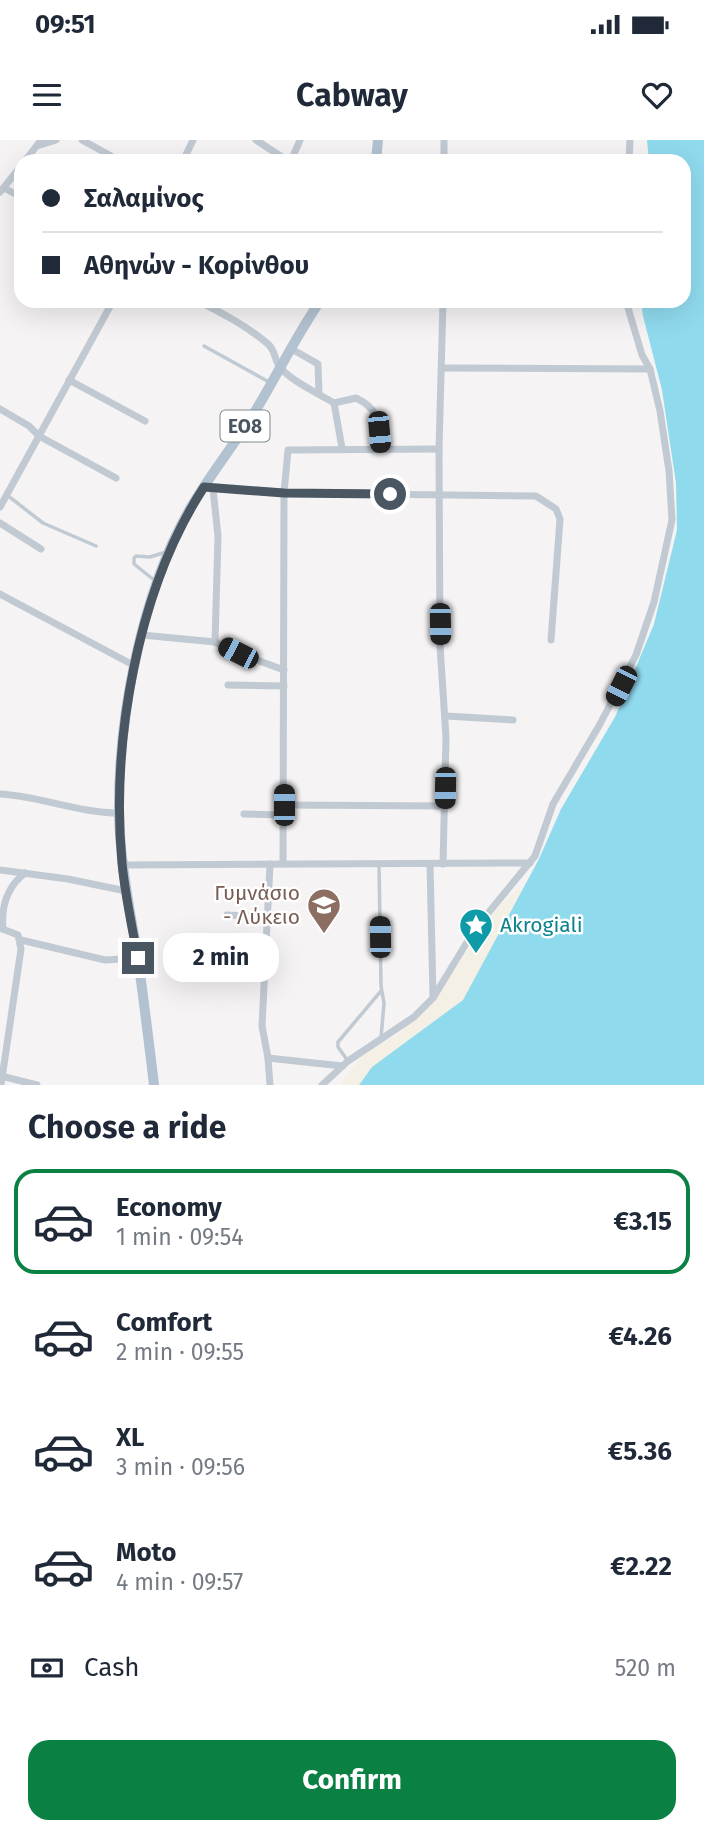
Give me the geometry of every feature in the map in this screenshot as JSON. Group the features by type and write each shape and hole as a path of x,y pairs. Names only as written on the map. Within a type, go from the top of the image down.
{"main road":[{"name":"ΕΟ8","path":"154,1085 138,958 122,865 119,813 123,743 135,666 157,585 191,507 209,488 316,308"}],"street":[{"path":"39,143 56,140"},
{"path":"82,140 107,154"},
{"path":"256,140 279,154"},
{"path":"2,190 14,175"},
{"path":"0,507 109,308"},
{"path":"209,308 270,345 279,367 319,394 334,403 356,398 372,408 377,415 380,448"},
{"path":"443,308 439,449 440,646 446,716 443,864"},
{"path":"322,1085 344,1063 414,1017 433,998 475,929 530,863 539,848 553,804 600,724 636,655 654,602 672,520 669,471 660,411 650,369 642,355 628,308"},
{"path":"290,348 318,364 319,394"},
{"path":"443,368 650,369"},
{"path":"69,380 145,421"},
{"path":"334,403 342,448"},
{"path":"0,409 29,426 39,436 116,478"},
{"path":"283,864 284,493 288,450 439,449"},
{"path":"215,642 218,536 209,488 284,493 536,496 556,509 560,519 551,640"},
{"path":"0,523 41,548"},
{"path":"0,594 135,666"},
{"path":"142,635 215,642 266,665 284,670"},
{"path":"228,685 284,686"},
{"path":"446,716 513,720"},
{"path":"0,794 99,813 119,813"},
{"path":"284,805 444,806"},
{"path":"244,814 283,815"},
{"path":"122,865 530,863"},
{"path":"270,864 262,1026 270,1085"},
{"path":"430,864 433,998"},
{"path":"0,870 68,879 126,891"},
{"path":"25,873 10,888 1,928 11,931 21,940 105,960 138,958"},
{"path":"227,915 266,917"},
{"path":"21,940 1,1079 37,1085"},
{"path":"268,1058 344,1063"}],"lane":[{"path":"204,346 271,383"},
{"path":"7,495 43,523 96,546"},
{"path":"157,585 134,564 134,558 170,551"},
{"path":"379,864 381,991 384,1003 381,1040"},
{"path":"344,1063 338,1042 381,991"}],"sand":[{"name":"Akrogiali","path":"520,887 521,893 463,1000 372,1067 359,1085 340,1085 363,1054 396,1036 425,1012 497,909"}],"water":[{"path":"647,140 704,140 704,1085 359,1085 372,1067 463,1000 539,859 561,809 615,717 654,624 677,530 676,483 662,390 642,308 691,308 691,154 648,154"}],"place":[{"name":"Γυμνάσιο - Λύκειο","path":"324,935"},
{"name":"Akrogiali","path":"476,955"}],"route":[{"path":"138,958 121,853 119,813 123,743 135,666 150,604 170,551 191,507 204,487 284,493 390,494"}]}
